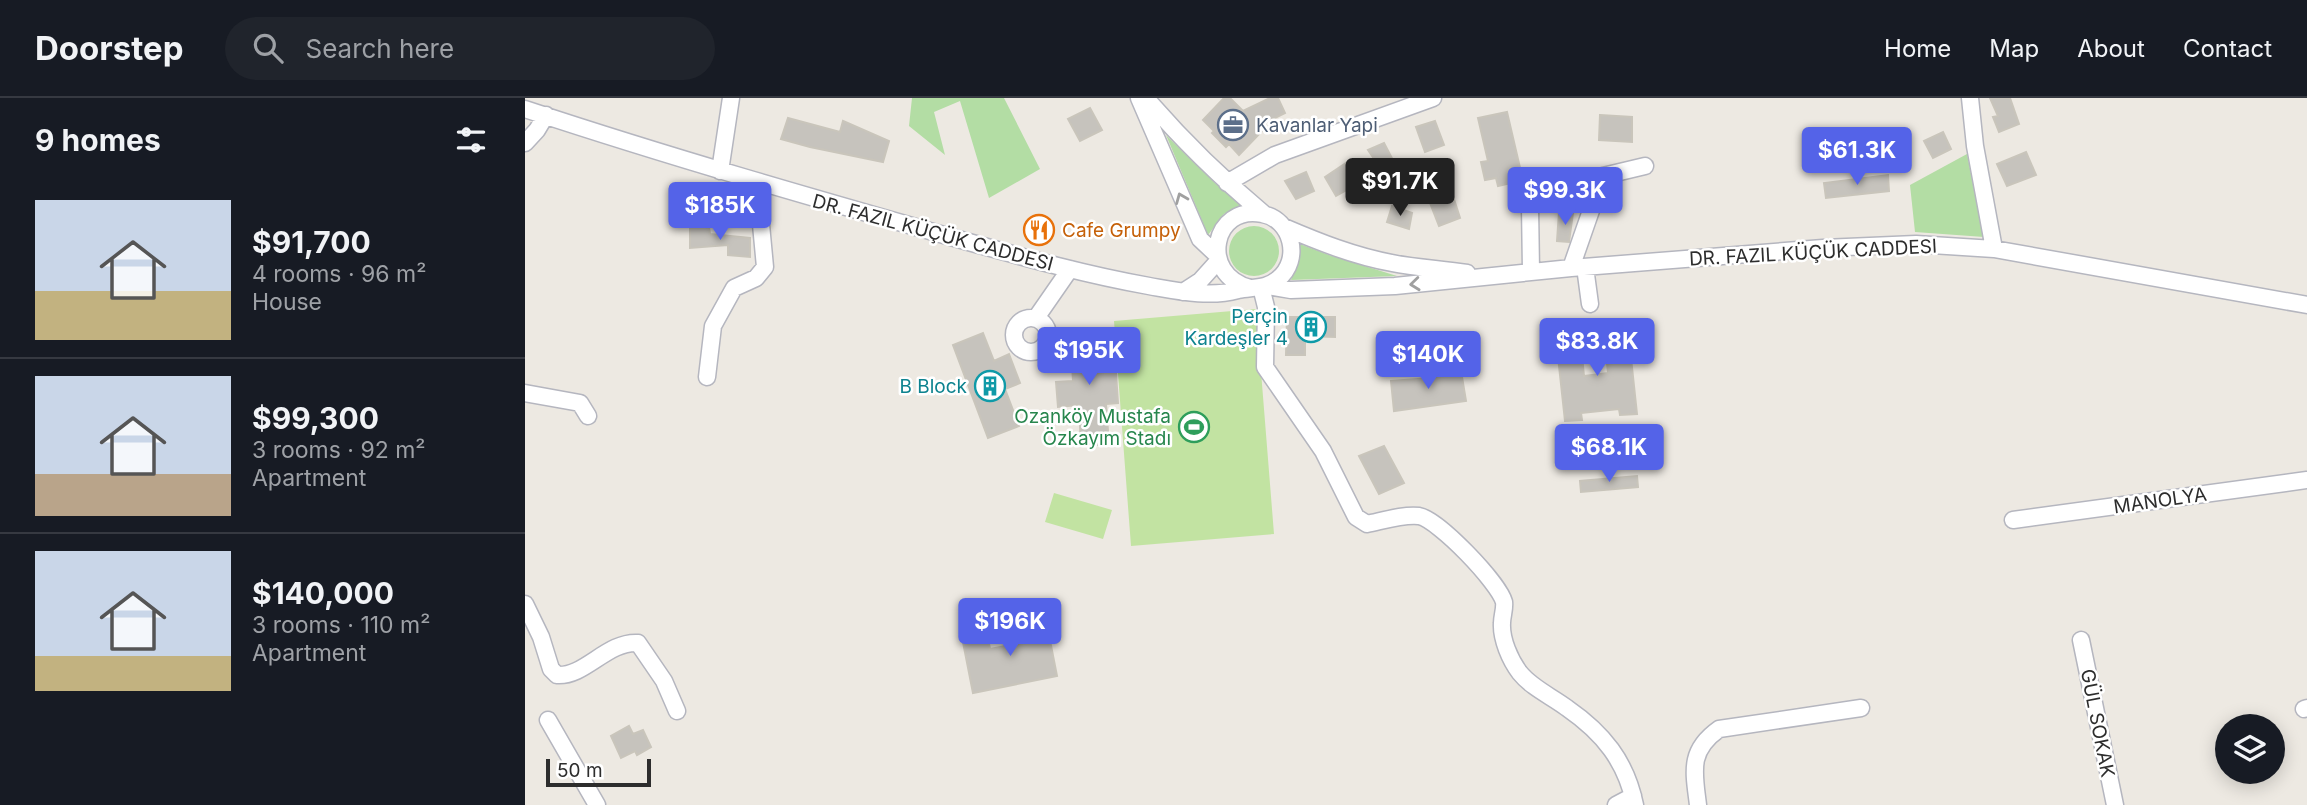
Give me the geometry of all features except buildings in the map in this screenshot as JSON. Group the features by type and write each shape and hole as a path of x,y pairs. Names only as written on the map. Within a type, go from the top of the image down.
{"street":[{"path":"720,171 731,98"},
{"path":"1139,98 1200,239 1217,258 1230,279 1259,287 1291,290 1395,286 1578,267 1837,247 1916,244 1994,249 2307,305"},
{"path":"525,108 757,182 1116,280 1183,292 1230,292 1259,287 1286,271 1292,248 1284,227 1227,183 1179,136 1146,98"},
{"path":"1227,183 1275,155 1433,98"},
{"path":"1970,98 1975,146 1994,249"},
{"path":"525,143 537,130 545,115"},
{"path":"1590,304 1578,267 1603,176 1645,166"},
{"path":"707,377 713,326 734,288 756,278 765,267 757,182"},
{"path":"1530,205 1531,271"},
{"path":"1183,292 1200,281 1217,258 1217,243 1230,222 1240,215 1252,212 1265,214"},
{"path":"1284,227 1372,259 1482,276"},
{"path":"1036,318 1070,269"},
{"path":"1259,287 1266,307 1265,367 1323,451 1356,517 1367,524 1417,516 1428,519 1467,553 1500,590 1505,605 1502,626 1506,646 1520,673 1600,735 1624,766 1634,800 1616,805"},
{"path":"525,393 580,403 588,416"},
{"name":"MANOLYA","path":"2014,520 2307,480"},
{"path":"525,604 541,637 551,669 557,675 572,673 626,643 638,643 664,681 677,711"},
{"name":"GÜL SOKAK","path":"2081,640 2115,805"},
{"path":"1697,805 1693,765 1706,739 1719,729 1861,709"},
{"path":"548,720 597,805"}],"green space":[{"path":"912,98 1004,98 1040,169 989,198 960,101 934,112 945,155 909,126"},
{"path":"1166,135 1215,183 1243,205 1224,214 1208,235"},
{"path":"1967,154 1984,237 1915,232 1910,185"},
{"path":"1254,226 1272,233 1279,251 1272,269 1254,276 1236,269 1229,251 1236,233"},
{"path":"1300,244 1397,276 1291,280 1300,256"},
{"name":"Ozanköy Mustafa Özkayım Stadı","path":"1256,309 1274,534 1131,546 1114,321"},
{"path":"1054,493 1112,510 1103,539 1045,522"}],"place":[{"name":"Kavanlar Yapi","path":"1233,125"},
{"name":"Cafe Grumpy","path":"1039,230"},
{"name":"Perçin Kardeşler 4","path":"1311,327"},
{"name":"B Block","path":"990,386"},
{"name":"Ozanköy Mustafa Özkayım Stadı","path":"1194,427"}]}
